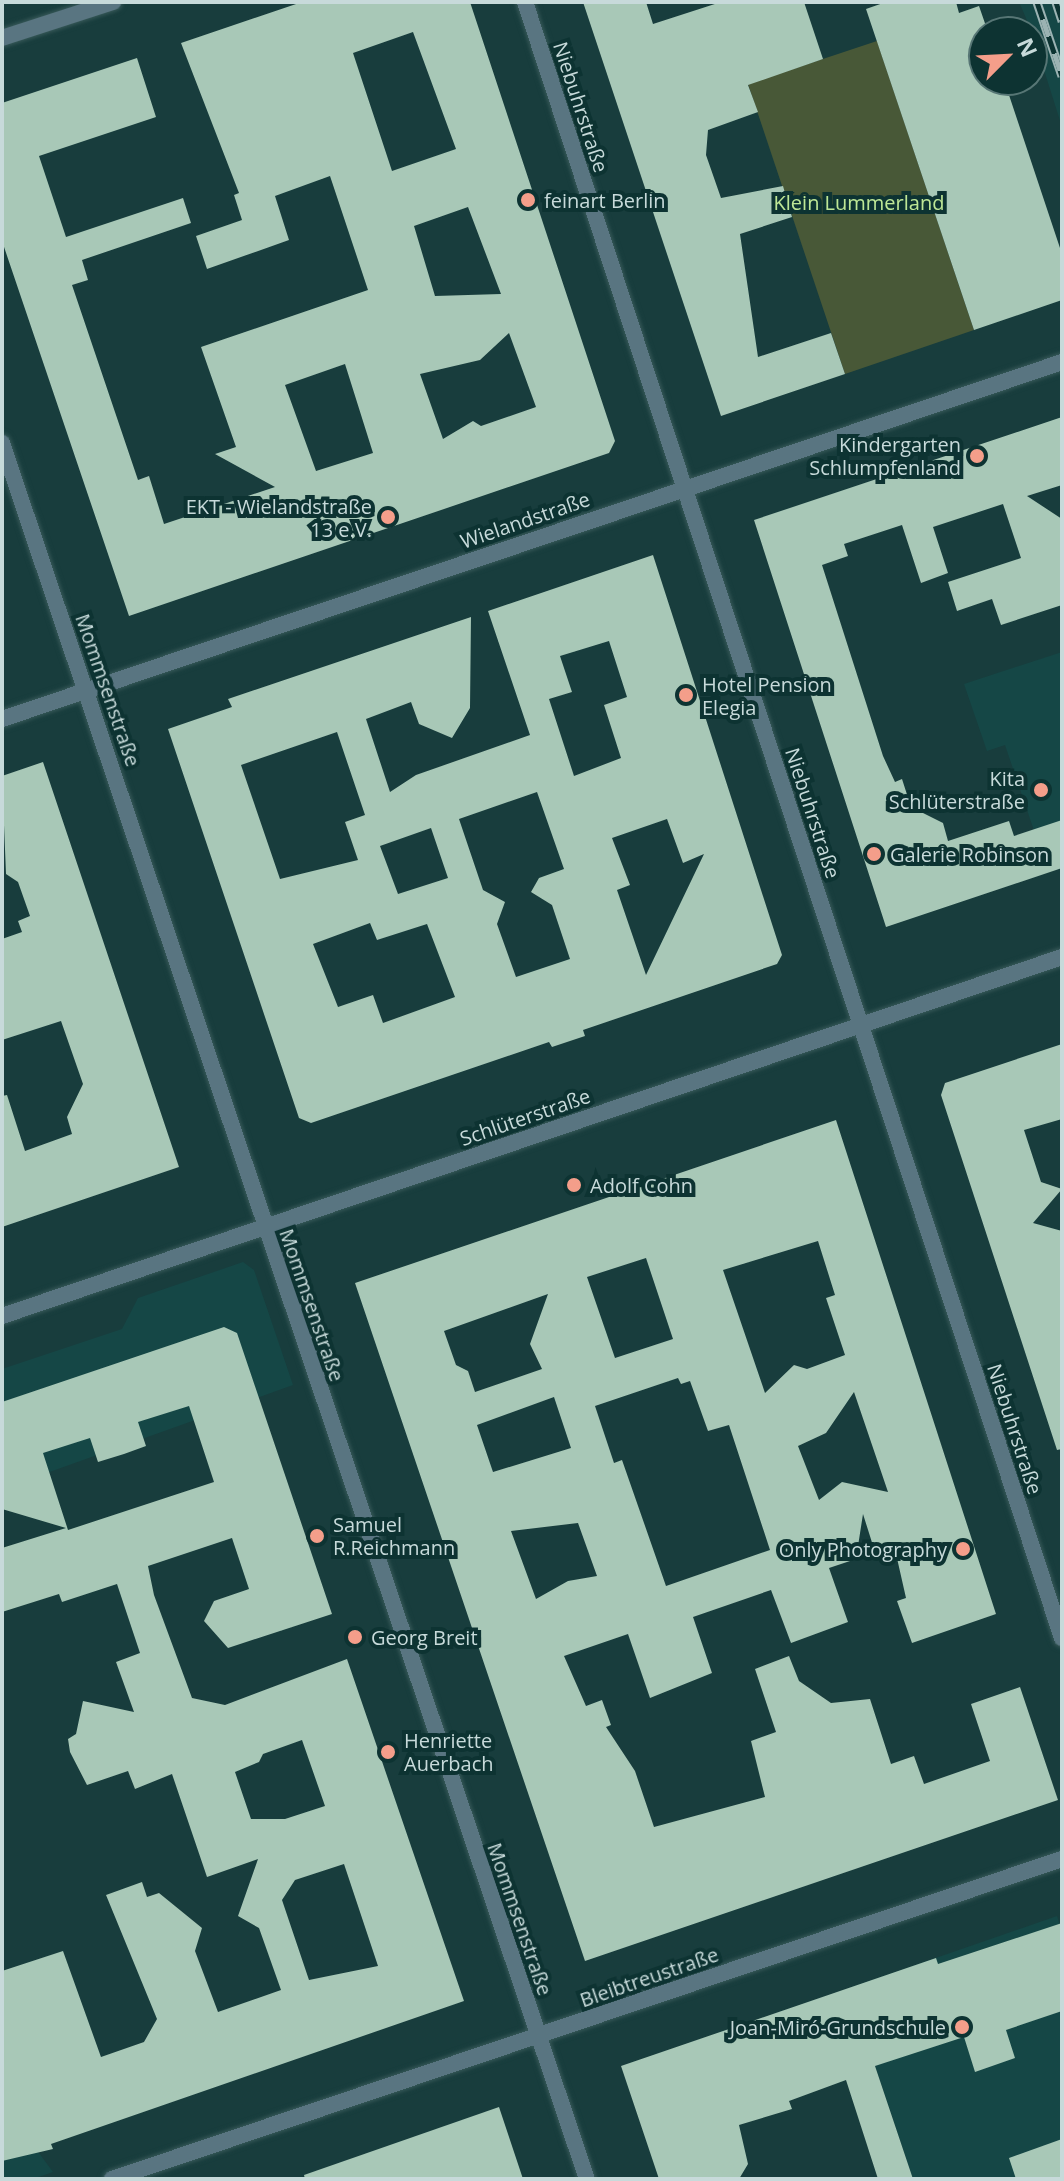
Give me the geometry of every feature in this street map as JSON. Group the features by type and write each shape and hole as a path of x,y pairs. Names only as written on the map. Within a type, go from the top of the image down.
{"street":[{"path":"2,38 113,2"},
{"name":"Niebuhrstraße","path":"525,2 1062,1638"},
{"name":"Wielandstraße","path":"2,719 1062,362"},
{"name":"Mommsenstraße","path":"2,443 587,2179"},
{"name":"Schlüterstraße","path":"2,1316 1062,957"},
{"name":"Bleibtreustraße","path":"112,2179 1062,1859"}],"shaded area":[{"path":"1019,2 1062,2 1062,127 1048,83 1048,16 1025,16"},
{"name":"Kita Schlüterstraße","path":"1062,652 1062,868 1048,872 1005,745 987,751 964,684"},
{"path":"243,1262 254,1270 293,1385 2,1489 2,1369 122,1329 138,1298"},
{"name":"Joan-Miró-Grundschule","path":"1057,1916 1062,1931 1062,2179 913,2179 849,1988"},
{"path":"2,2103 53,2172 33,2179 2,2179"}],"green space":[{"name":"Klein Lummerland","path":"877,41 974,330 845,374 748,84"}],"building":[{"path":"302,2 470,2 615,441 609,453 129,616 2,241 2,103 137,58 156,117 39,156 66,237 183,198 191,223 82,260 88,280 72,285 138,480 149,476 164,524 275,487 215,454 236,447 201,347 368,290 330,176 275,196 289,240 207,269 196,236 242,220 234,195 239,193 181,43","holes":["413,32 456,149 392,171 353,53","468,207 501,294 435,296 414,226","509,333 536,407 481,426 473,421 443,439 420,374 480,360","345,364 373,453 316,471 285,385"]},
{"path":"583,2 646,2 653,24 721,2 804,2 823,59 748,85 758,112 708,130 706,155 721,198 783,186 792,217 740,234 758,357 831,333 845,374 721,416"},
{"path":"886,2 956,2 959,13 979,6 982,16 968,16 968,96 1009,96 1062,254 1062,300 974,330 866,9"},
{"path":"1062,417 1062,485 1027,496 1062,519 1062,605 1001,625 992,599 957,611 948,582 1021,558 1003,504 933,527 948,573 921,583 902,525 844,544 848,556 822,565 883,756 895,782 902,779 911,807 943,823 948,841 1009,821 1014,836 1062,820 1062,868 886,927 754,520"},
{"path":"653,555 782,955 777,964 583,1030 585,1036 552,1047 549,1042 311,1123 299,1118 168,729 232,707 228,699 471,617 470,708 452,738 419,724 411,702 366,719 390,792 416,775 530,735 488,611","holes":["609,641 627,697 604,705 621,758 574,776 549,699 572,692 560,656","337,732 365,815 345,822 358,860 280,879 241,765","537,792 564,869 539,878 531,892 552,905 570,959 516,977 497,924 505,902 483,890 459,819","667,819 683,863 704,854 646,975 617,890 630,885 612,838","431,828 448,878 398,894 380,846","370,923 377,940 427,924 455,997 383,1023 373,995 338,1007 313,944"]},
{"path":"43,762 179,1167 2,1227 2,1096 7,1095 25,1151 72,1134 67,1117 83,1084 61,1021 2,1040 2,939 22,932 18,921 30,916 18,882 6,874 2,776"},
{"path":"1062,1044 1062,1119 1024,1130 1041,1182 1062,1189 1033,1223 1062,1231 1062,1449 1057,1450 941,1095 945,1083"},
{"path":"836,1120 996,1614 912,1643 897,1601 906,1598 894,1545 875,1552 863,1514 856,1559 829,1568 848,1622 791,1643 771,1590 693,1617 712,1673 650,1698 628,1634 564,1656 586,1706 602,1700 611,1725 606,1727 635,1771 654,1827 765,1797 751,1741 776,1732 755,1669 789,1656 799,1681 831,1703 870,1699 891,1764 914,1756 924,1784 990,1761 971,1704 1020,1687 1058,1800 585,1961 355,1283","holes":["818,1241 835,1295 826,1298 845,1355 807,1369 794,1365 765,1393 723,1270","646,1258 673,1339 615,1358 587,1277","548,1294 530,1344 542,1369 475,1392 468,1371 456,1365 444,1331","678,1378 681,1384 690,1381 708,1431 729,1425 770,1550 666,1586 622,1460 614,1463 595,1406","854,1392 888,1492 842,1482 819,1500 798,1446 826,1433","554,1397 571,1448 493,1472 477,1425","578,1523 597,1576 568,1581 536,1599 511,1531"]},
{"path":"224,1327 237,1333 332,1614 228,1648 204,1621 214,1601 249,1589 232,1538 148,1566 154,1595 192,1698 225,1705 347,1659 464,2001 51,2144 53,2149 2,2161 2,1971 63,1951 101,2057 144,2042 157,2019 106,1895 142,1882 147,1897 159,1893 202,1928 195,1951 218,2012 281,1990 259,1928 238,1916 258,1859 207,1877 172,1774 135,1789 128,1771 87,1785 70,1752 68,1739 76,1734 83,1701 134,1712 116,1662 140,1653 117,1584 62,1602 59,1594 2,1612 2,1548 66,1528 2,1509 2,1402","holes":["189,1406 214,1482 68,1530 43,1453 90,1438 98,1462 124,1454 146,1446 138,1422","302,1740 325,1806 285,1819 251,1819 235,1772 259,1762 263,1754","344,1864 378,1966 309,1980 282,1900 295,1880"]},
{"path":"1062,1923 1062,2011 1006,2030 1015,2058 975,2072 964,2037 875,2066 913,2179 878,2179 846,2080 789,2101 792,2109 739,2125 748,2164 739,2179 659,2179 621,2066 936,1958 938,1964"},
{"path":"499,2107 523,2179 305,2179 304,2175"},
{"path":"1062,2139 1062,2179 1016,2179 1009,2158"}],"railway":[{"path":"1037,2 1062,76"},
{"path":"1056,2 1062,21"}],"place":[{"name":"feinart Berlin","path":"528,200"},
{"name":"Kindergarten Schlumpfenland","path":"977,456"},
{"name":"EKT - Wielandstraße 13 e.V.","path":"388,517"},
{"name":"Hotel Pension Elegia","path":"686,695"},
{"name":"Kita Schlüterstraße","path":"1041,790"},
{"name":"Galerie Robinson","path":"874,854"},
{"name":"Adolf Cohn","path":"574,1185"},
{"name":"Samuel R.Reichmann","path":"317,1536"},
{"name":"Only Photography","path":"963,1549"},
{"name":"Georg Breit","path":"355,1637"},
{"name":"Henriette Auerbach","path":"388,1752"},
{"name":"Joan-Miró-Grundschule","path":"962,2027"}]}
